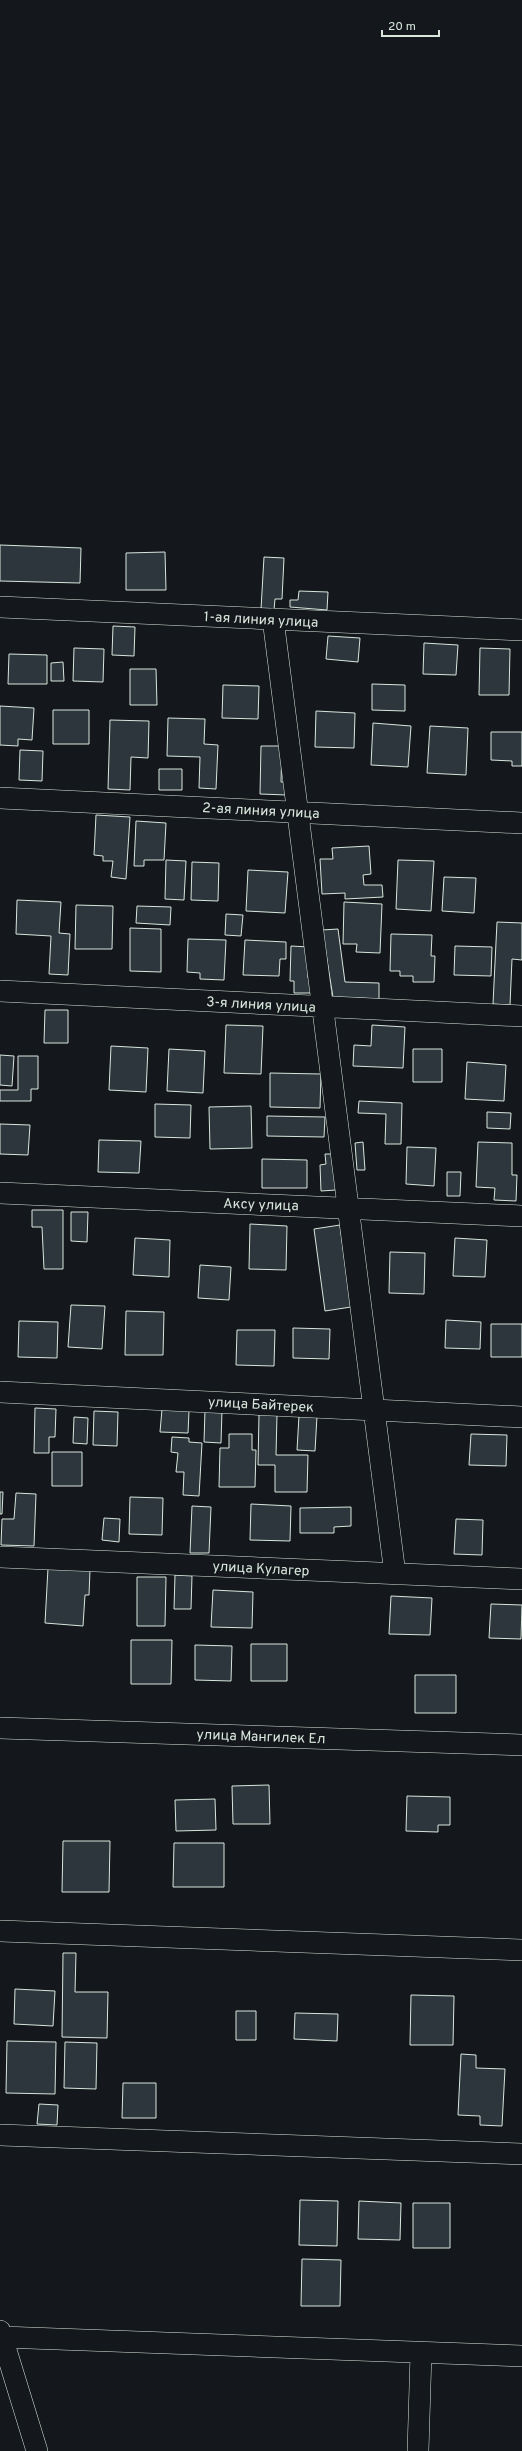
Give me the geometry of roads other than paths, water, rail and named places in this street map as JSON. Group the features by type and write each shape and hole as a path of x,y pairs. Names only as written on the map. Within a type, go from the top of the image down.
{"street":[{"name":"1-ая линия улица","path":"0,607 522,630"},
{"path":"273,619 395,1574"},
{"name":"2-ая линия улица","path":"0,798 522,823"},
{"name":"3-я линия улица","path":"0,991 522,1016"},
{"name":"Аксу улица","path":"0,1193 522,1216"},
{"name":"улица Байтерек","path":"0,1392 522,1417"},
{"name":"улица Кулагер","path":"0,1557 522,1580"},
{"name":"улица Мангилек Ел","path":"0,1728 522,1745"},
{"path":"0,1931 522,1950"},
{"path":"0,2135 522,2154"},
{"path":"37,2451 1,2334 421,2353 522,2356"},
{"path":"418,2451 421,2353"}]}
